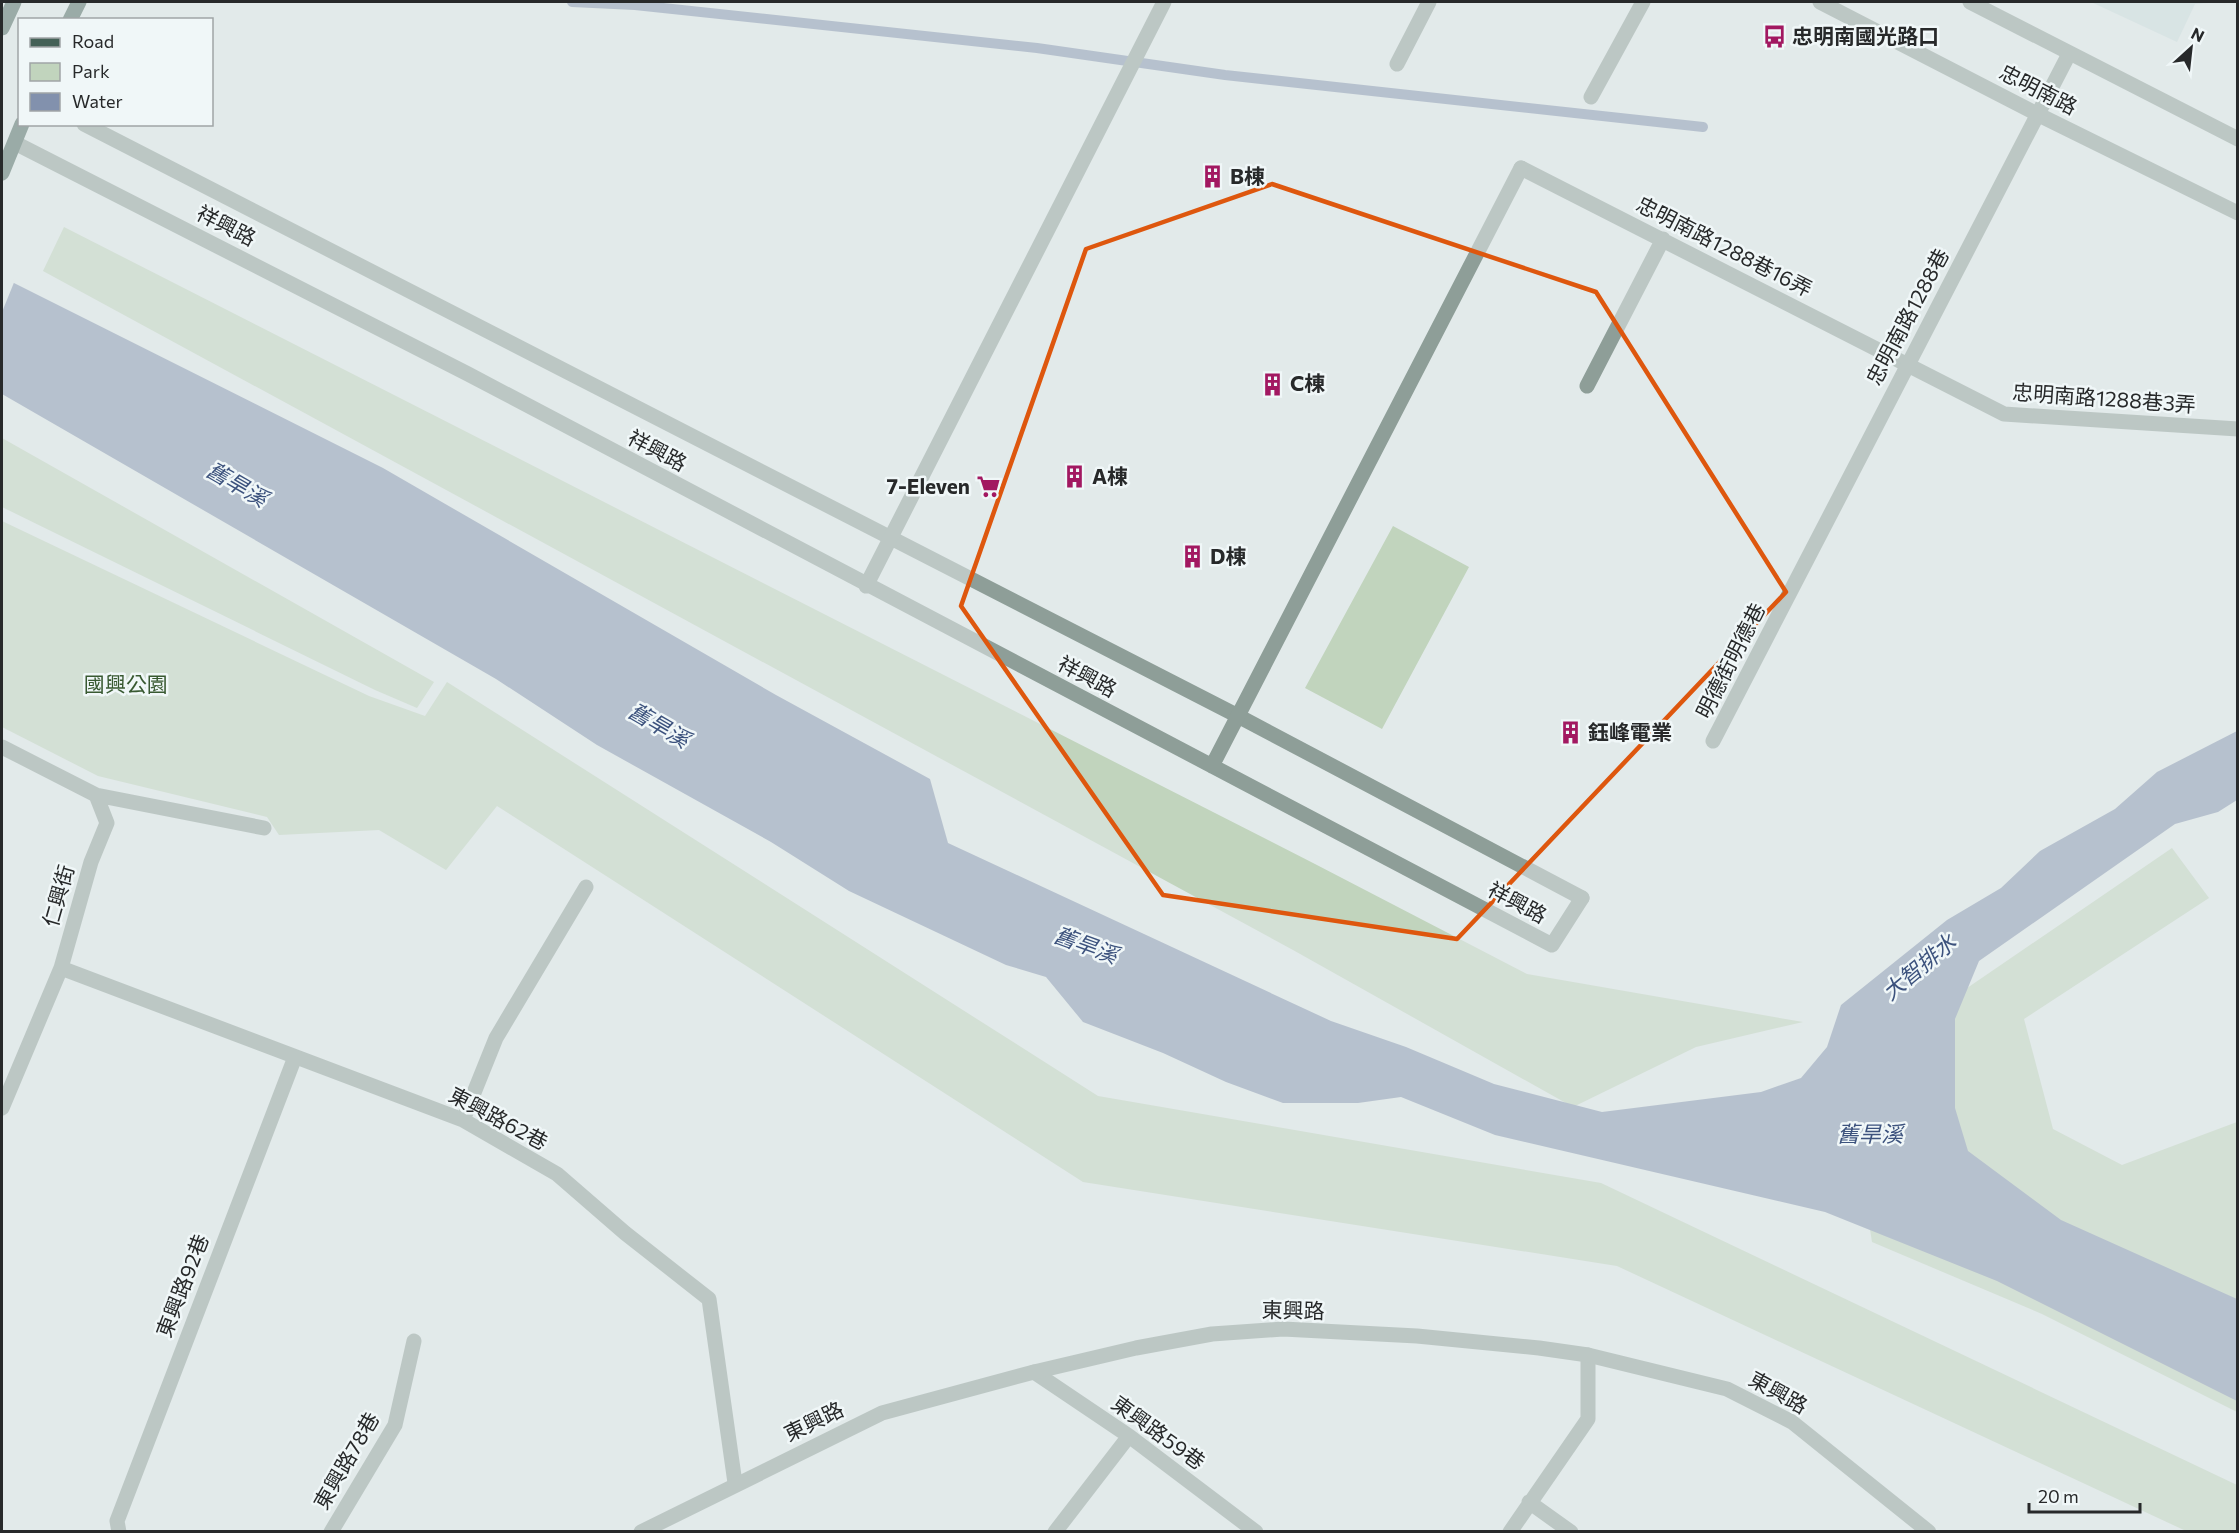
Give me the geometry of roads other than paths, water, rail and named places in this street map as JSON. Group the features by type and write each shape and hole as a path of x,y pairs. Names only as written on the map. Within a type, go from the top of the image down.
{"main road":[{"path":"2,28 14,2"},
{"path":"71,18 79,2"},
{"path":"2,173 21,126"}],"street":[{"path":"866,586 1164,2"},
{"path":"1397,64 1429,2"},
{"path":"1591,97 1643,2"},
{"name":"忠明南路","path":"1820,2 2238,213"},
{"path":"1970,2 2238,139"},
{"name":"忠明南路1288巷","path":"1786,600 2069,54"},
{"name":"祥興路","path":"15,144 458,369 866,586 1552,945 1582,898 1238,716 890,539 546,358 88,126"},
{"name":"忠明南路1288巷16弄","path":"1238,716 1521,168 1906,365"},
{"path":"1587,386 1663,239"},
{"name":"忠明南路1288巷3弄","path":"1906,365 2004,414 2238,429"},
{"name":"明德街明德巷","path":"1713,741 1786,600"},
{"path":"1212,766 1238,716"},
{"path":"2,747 96,795 264,828"},
{"name":"仁興街","path":"2,1108 61,968 91,862 107,823 96,795"},
{"path":"463,1120 496,1038 586,886"},
{"name":"東興路62巷","path":"61,968 463,1120 557,1174 625,1233 709,1299 735,1483"},
{"name":"東興路92巷","path":"119,1532 117,1521 121,1510 295,1057"},
{"name":"東興路","path":"641,1532 735,1483 882,1413 1034,1372 1212,1334 1283,1329 1417,1336 1588,1355 1727,1389 1792,1422 1929,1532"},
{"name":"東興路78巷","path":"331,1532 395,1425 414,1341"},
{"path":"1510,1532 1588,1419 1588,1355"},
{"name":"東興路59巷","path":"1034,1372 1129,1436 1256,1532"},
{"path":"1055,1532 1129,1436"},
{"path":"1529,1502 1571,1532"}],"water":[{"name":"舊旱溪","path":"2,277 383,468 776,695 930,779 948,843 1331,1021 1406,1047 1494,1084 1602,1112 1761,1092 1801,1078 1827,1047 1841,1005 1947,920 2001,888 2040,851 2115,809 2157,772 2237,731 2237,800 2218,812 2175,824 1979,961 1955,1019 1955,1108 1968,1151 2061,1220 2237,1299 2237,1401 1997,1281 1825,1212 1495,1135 1401,1097 1358,1103 1283,1103 1226,1082 1163,1053 1083,1022 1046,977 1006,965 849,891 771,842 597,745 496,679 2,394"}],"waterway":[{"path":"572,2 635,5 1037,48 1225,75 1703,127"}],"place":[{"name":"忠明南國光路口","path":"1774,37"},
{"name":"B棟","path":"1212,177"},
{"name":"C棟","path":"1272,384"},
{"name":"A棟","path":"1074,477"},
{"name":"7-Eleven","path":"988,487"},
{"name":"D棟","path":"1192,557"},
{"name":"鈺峰電業","path":"1570,733"}],"park label":[{"name":"國興公園","path":"126,685"}],"water label":[{"name":"大智排水","path":"1919,967"}]}
